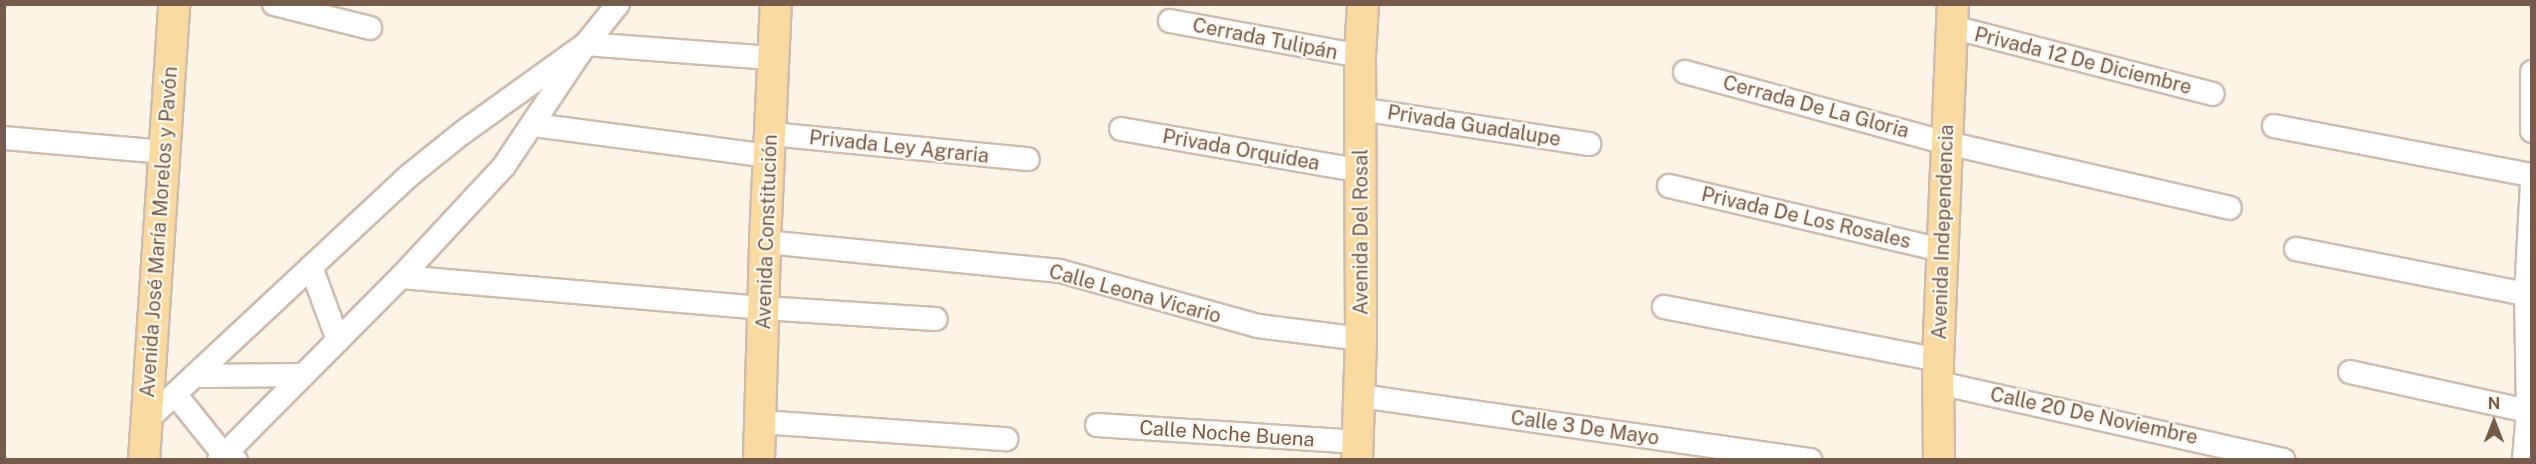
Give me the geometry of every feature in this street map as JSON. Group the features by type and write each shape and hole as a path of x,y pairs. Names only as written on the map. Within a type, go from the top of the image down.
{"main road":[{"name":"Avenida José María Morelos y Pavón","path":"139,456 147,420 174,4"},
{"name":"Avenida Constitución","path":"759,459 765,242 776,4"},
{"name":"Avenida Del Rosal","path":"1358,451 1361,339 1360,56 1363,4"},
{"name":"Avenida Independencia","path":"1939,459 1942,250 1953,16"}],"street":[{"path":"274,4 370,28"},
{"path":"175,394 226,458 504,166 534,125 586,44 618,4"},
{"name":"Privada 12 De Diciembre","path":"1953,16 2213,94"},
{"name":"Cerrada Tulipán","path":"1170,21 1360,56"},
{"path":"147,420 411,174 462,133 586,44 774,58"},
{"name":"Cerrada De La Gloria","path":"1685,72 1947,143 2230,208"},
{"path":"2532,72 2532,131"},
{"name":"Privada Guadalupe","path":"1360,109 1589,144"},
{"name":"Privada Ley Agraria","path":"534,125 770,145 1028,159"},
{"path":"2274,126 2532,175"},
{"name":"Privada Orquídea","path":"1121,129 1361,171"},
{"path":"4,138 164,152"},
{"path":"2524,459 2528,411 2526,294 2532,184"},
{"name":"Privada De Los Rosales","path":"1670,186 1942,250"},
{"name":"Calle Leona Vicario","path":"765,242 1060,271 1258,326 1361,339"},
{"path":"2296,249 2526,294"},
{"path":"311,267 338,340"},
{"path":"401,276 764,308 936,319"},
{"name":"Calle 20 De Noviembre","path":"1664,307 1939,371 2283,459"},
{"path":"2350,372 2528,411"},
{"path":"194,376 303,375"},
{"name":"Calle 3 De Mayo","path":"1360,396 1810,459"},
{"path":"761,422 1006,439"},
{"name":"Calle Noche Buena","path":"1097,425 1358,451"}]}
